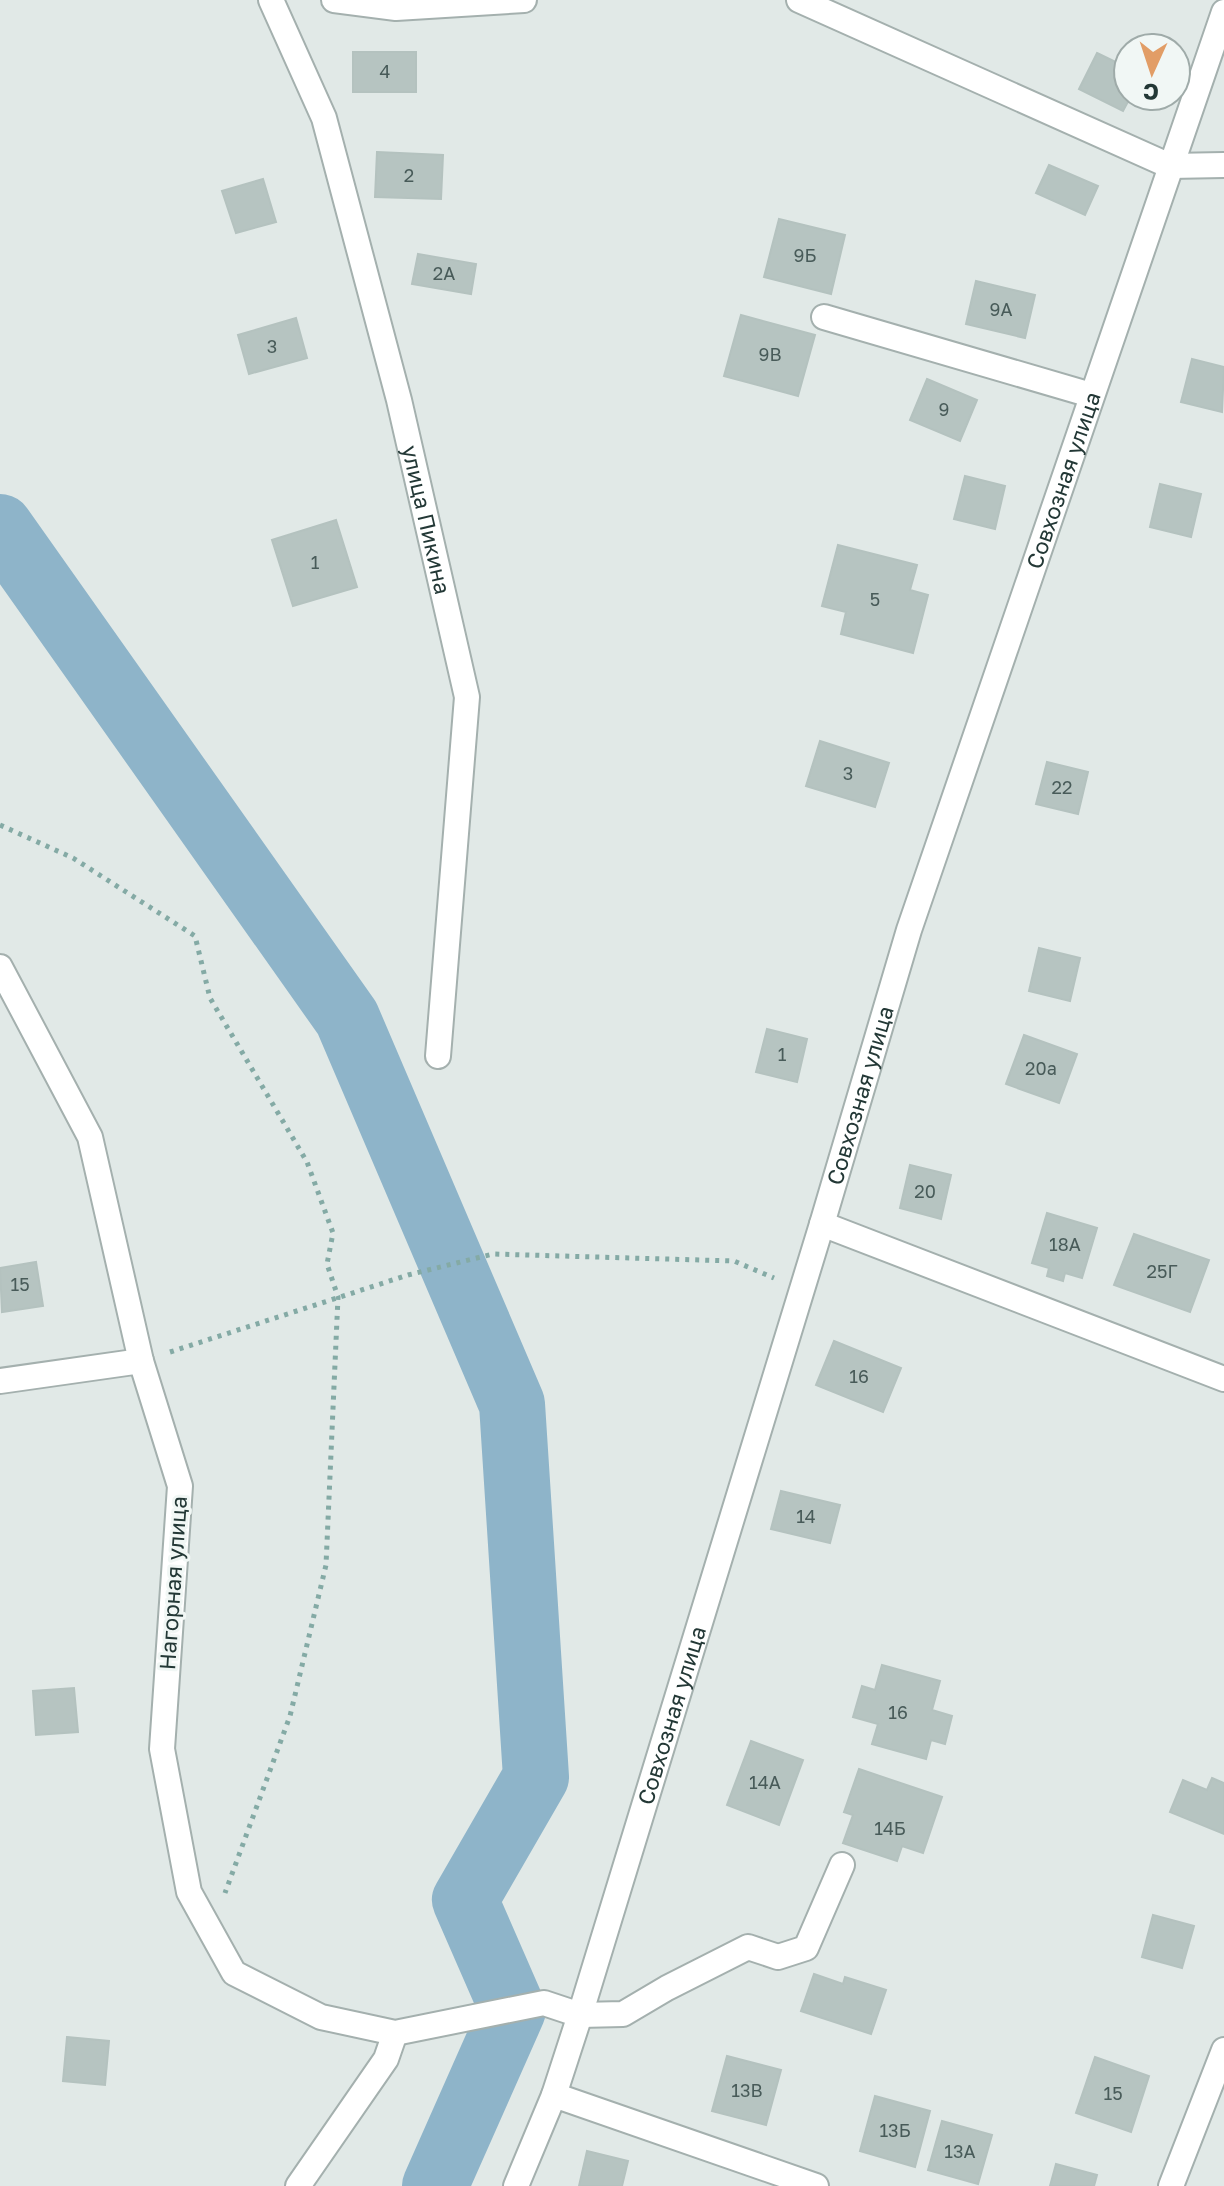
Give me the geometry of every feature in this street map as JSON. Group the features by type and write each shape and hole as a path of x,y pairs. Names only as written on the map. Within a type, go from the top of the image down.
{"street":[{"name":"улица Пикина","path":"271,0 324,118 399,400 467,697 438,1056"},
{"path":"334,0 396,8 524,0"},
{"path":"799,0 1170,166 1224,165"},
{"name":"Совхозная улица","path":"516,2186 554,2095 580,2015 909,930 1224,12"},
{"path":"824,317 1091,395"},
{"name":"Нагорная улица","path":"0,967 90,1137 141,1361 180,1486 162,1749 189,1892 234,1973 321,2017 395,2033 544,2003 580,2015"},
{"path":"822,1224 1224,1379"},
{"path":"0,1381 141,1361"},
{"path":"580,2015 623,2014 748,1947 778,1957 806,1948 842,1865"},
{"path":"298,2186 386,2059 395,2033"},
{"path":"1171,2186 1224,2050"},
{"path":"554,2095 816,2186"}],"path":[{"path":"0,825 73,858 195,936 210,998 307,1162 333,1233 327,1264 338,1297 326,1565 290,1716 223,1897"},
{"path":"141,1361 408,1275 493,1254 734,1261 801,1289"}],"building":[{"path":"353,52 416,52 416,92 353,92"},
{"path":"1097,53 1112,60 1112,106 1079,89"},
{"path":"377,152 443,155 441,199 375,197"},
{"path":"1049,165 1098,186 1085,215 1036,193"},
{"path":"263,179 276,222 236,233 222,191"},
{"path":"779,219 845,235 831,294 764,277"},
{"path":"418,254 476,264 471,294 412,284"},
{"path":"976,281 1035,295 1025,338 966,324"},
{"path":"741,315 815,335 798,396 724,376"},
{"path":"296,318 307,358 249,374 238,335"},
{"path":"1192,359 1224,367 1222,412 1181,402"},
{"path":"927,379 977,400 960,441 910,420"},
{"path":"965,476 1005,486 995,529 954,519"},
{"path":"1160,484 1201,494 1191,537 1150,527"},
{"path":"336,520 357,587 293,606 272,540"},
{"path":"838,545 917,565 910,590 928,595 913,653 841,634 846,612 822,606"},
{"path":"820,741 889,763 875,807 806,786"},
{"path":"1047,762 1088,772 1078,814 1036,804"},
{"path":"1039,948 1080,958 1070,1001 1029,991"},
{"path":"767,1029 807,1039 797,1082 756,1072"},
{"path":"1024,1035 1077,1054 1059,1103 1006,1084"},
{"path":"910,1165 951,1175 941,1219 900,1208"},
{"path":"1047,1213 1097,1228 1082,1278 1065,1273 1063,1281 1047,1276 1049,1268 1032,1263"},
{"path":"1134,1234 1209,1260 1190,1312 1114,1285"},
{"path":"36,1262 43,1306 2,1312 0,1268"},
{"path":"834,1341 901,1368 883,1412 816,1385"},
{"path":"781,1491 840,1505 830,1543 771,1529"},
{"path":"882,1665 940,1681 932,1710 952,1716 945,1744 931,1740 926,1759 872,1744 878,1724 853,1717 862,1686 875,1690"},
{"path":"74,1688 78,1732 36,1735 33,1691"},
{"path":"751,1741 803,1760 779,1825 727,1805"},
{"path":"859,1769 942,1797 923,1853 902,1846 897,1861 843,1843 853,1815 844,1812"},
{"path":"1212,1778 1224,1783 1224,1834 1170,1812 1183,1780 1207,1790"},
{"path":"1153,1915 1194,1926 1182,1968 1142,1957"},
{"path":"814,1974 843,1984 845,1977 886,1990 871,2034 801,2011"},
{"path":"67,2037 109,2041 105,2085 63,2081"},
{"path":"727,2056 781,2070 766,2125 712,2111"},
{"path":"1095,2057 1149,2076 1131,2132 1076,2113"},
{"path":"875,2096 930,2111 915,2167 860,2151"},
{"path":"942,2121 992,2135 978,2184 928,2170"},
{"path":"587,2151 628,2161 622,2186 579,2186"},
{"path":"1056,2164 1097,2175 1094,2186 1050,2186"}],"waterway":[{"path":"0,527 347,1018 512,1404 536,1777 465,1900 513,2010 435,2186"}]}
